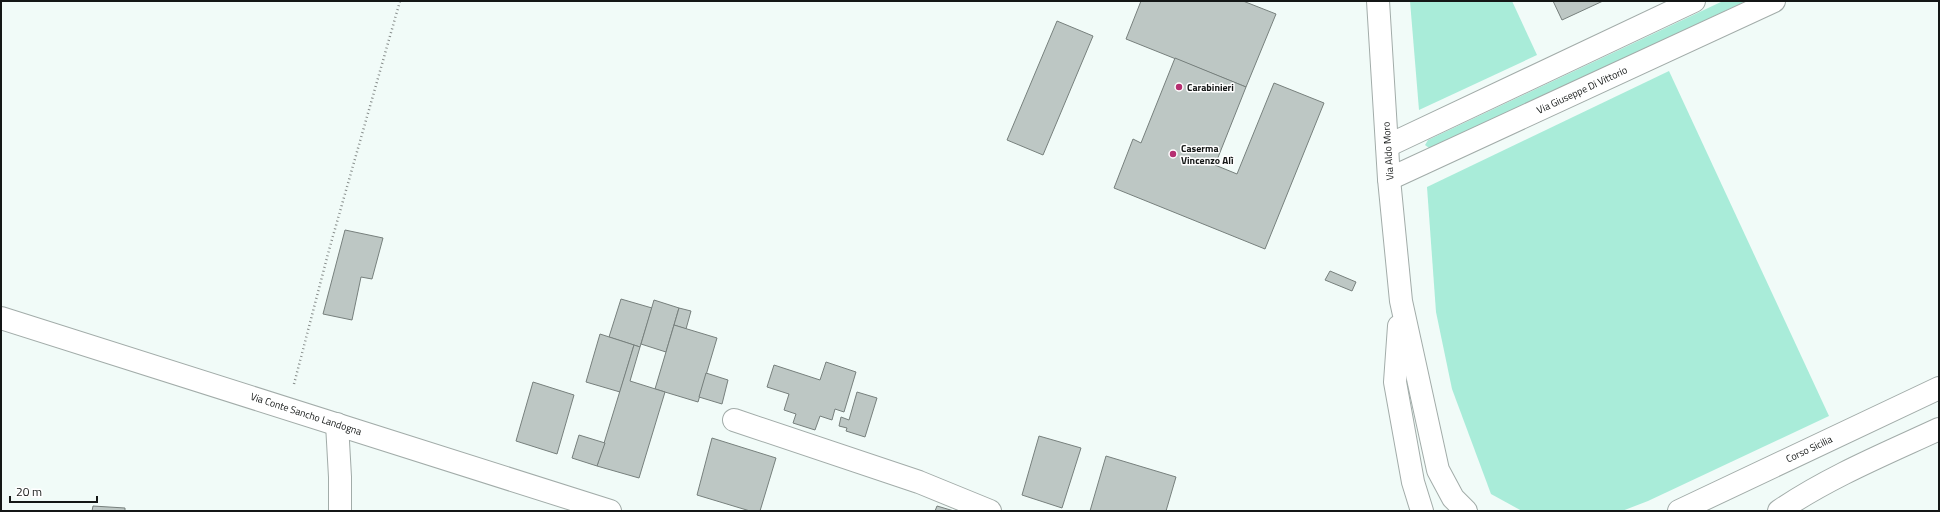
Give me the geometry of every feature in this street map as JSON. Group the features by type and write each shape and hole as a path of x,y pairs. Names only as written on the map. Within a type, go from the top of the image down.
{"main road":[{"name":"Via Aldo Moro","path":"1378,1 1389,179 1401,301"},
{"path":"1387,146 1694,1"},
{"name":"Via Giuseppe Di Vittorio","path":"1389,179 1774,1"},
{"path":"1401,301 1395,382 1413,482 1422,511"},
{"path":"1401,301 1438,470 1453,498 1466,511"},
{"name":"Via Conte Sancho Landogna","path":"1,318 610,511"},
{"name":"Corso Sicilia","path":"1679,511 1939,388"},
{"path":"734,420 919,482 990,511"},
{"path":"337,424 340,511"},
{"path":"1779,511 1847,472 1939,429"}],"path":[{"path":"287,409 329,250 400,1"}],"green space":[{"path":"1410,1 1512,1 1537,55 1419,110"},
{"path":"1723,1 1746,1 1435,147 1429,148 1425,145 1428,140"},
{"path":"1669,71 1829,416 1648,501 1622,511 1522,511 1491,494 1452,389 1436,312 1427,187"}],"building":[{"path":"1141,1 1243,1 1276,14 1246,87 1126,39"},
{"path":"1553,1 1603,1 1562,20"},
{"path":"1057,21 1093,36 1043,155 1007,140"},
{"name":"Caserma Vincenzo Alì","path":"1175,58 1246,87 1215,165 1237,174 1274,83 1324,103 1265,249 1114,188 1133,139 1141,143"},
{"path":"345,230 383,238 372,279 361,277 352,320 323,314"},
{"path":"1330,271 1356,282 1352,291 1325,280"},
{"path":"621,299 652,308 640,347 609,337"},
{"path":"654,300 679,308 666,352 641,344"},
{"path":"679,308 691,311 686,329 674,325"},
{"path":"674,325 717,338 698,402 655,389"},
{"path":"600,334 634,345 620,392 586,382"},
{"path":"634,345 640,347 630,381 665,392 639,478 597,466"},
{"path":"826,362 856,372 844,412 835,409 832,420 820,416 815,430 793,423 796,414 784,410 789,394 767,387 774,365 820,380"},
{"path":"706,373 728,380 722,404 699,397"},
{"path":"533,382 574,395 557,454 516,441"},
{"path":"857,392 877,398 865,437 846,431 847,428 839,426 841,417 849,420"},
{"path":"579,435 605,443 597,466 572,458"},
{"path":"1039,436 1081,448 1062,508 1022,495"},
{"path":"712,438 776,458 760,511 750,511 697,495"},
{"path":"1106,456 1176,477 1166,511 1090,511"},
{"path":"93,506 125,508 125,511 92,511"},
{"path":"937,506 954,511 935,511"}],"place":[{"name":"Carabinieri","path":"1179,87"},
{"name":"Caserma Vincenzo Alì","path":"1173,154"}]}
